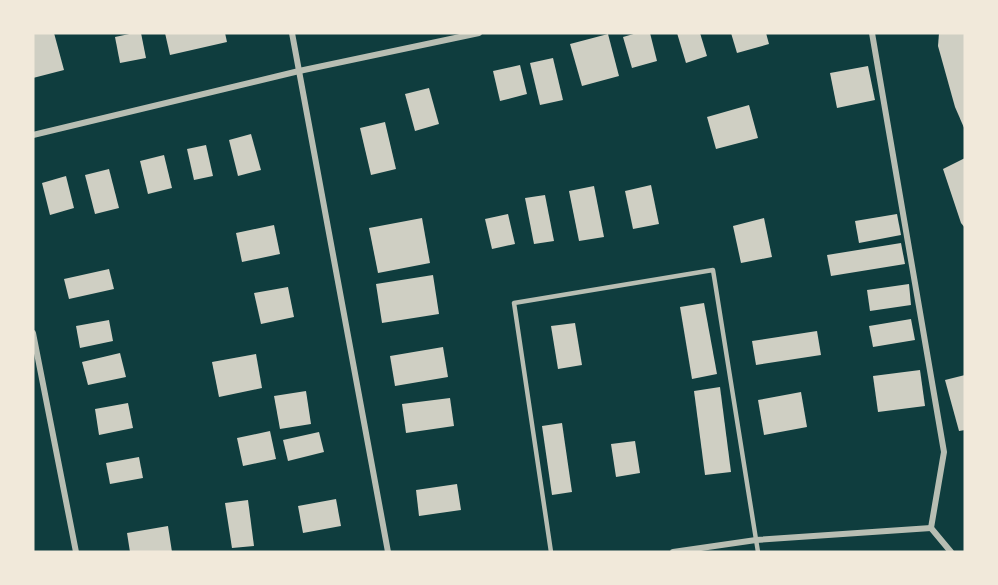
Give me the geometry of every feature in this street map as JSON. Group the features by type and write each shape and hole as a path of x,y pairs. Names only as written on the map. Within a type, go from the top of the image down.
{"street":[{"path":"292,33 388,552"},
{"path":"33,135 299,71 479,33"},
{"path":"873,33 944,452 931,528 951,552"},
{"path":"33,333 76,552"},
{"path":"673,552 756,540 931,528"}],"lane":[{"path":"551,552 514,303 714,270 758,552"}],"building":[{"path":"33,33 54,33 64,70 33,78"},
{"path":"141,33 146,58 120,63 115,37"},
{"path":"165,33 225,33 227,42 170,55"},
{"path":"637,33 650,33 657,61 632,68 623,37"},
{"path":"677,33 700,33 707,56 686,63"},
{"path":"731,33 766,33 769,44 737,53"},
{"path":"939,33 965,33 965,130 955,107 938,46"},
{"path":"608,34 619,76 582,86 570,44"},
{"path":"553,58 563,100 540,105 530,63"},
{"path":"520,65 527,94 500,101 493,71"},
{"path":"868,66 875,100 837,108 830,73"},
{"path":"429,88 439,124 415,131 405,94"},
{"path":"749,105 758,138 716,149 707,117"},
{"path":"385,122 396,169 371,175 360,128"},
{"path":"251,134 261,170 238,176 229,140"},
{"path":"206,145 213,176 194,180 187,149"},
{"path":"164,155 172,188 148,194 140,161"},
{"path":"965,158 965,228 961,223 943,169"},
{"path":"109,169 119,208 95,214 85,175"},
{"path":"66,176 74,208 50,215 42,183"},
{"path":"651,185 659,224 633,229 625,191"},
{"path":"594,186 604,237 579,241 569,191"},
{"path":"545,195 554,241 534,244 525,198"},
{"path":"508,214 515,244 492,249 485,219"},
{"path":"897,214 901,235 859,243 855,221"},
{"path":"422,218 430,263 378,273 369,228"},
{"path":"764,218 772,257 741,263 733,226"},
{"path":"274,225 280,254 242,262 236,233"},
{"path":"901,243 905,264 831,276 827,255"},
{"path":"109,269 114,289 69,299 64,279"},
{"path":"433,275 439,314 382,323 376,284"},
{"path":"909,284 911,305 870,311 867,290"},
{"path":"288,287 294,317 261,324 254,293"},
{"path":"704,303 717,374 692,379 680,307"},
{"path":"911,319 915,340 873,347 869,326"},
{"path":"109,320 113,341 80,348 76,326"},
{"path":"575,323 582,365 558,369 551,326"},
{"path":"817,331 821,355 756,365 752,341"},
{"path":"443,347 448,377 395,386 390,356"},
{"path":"120,353 126,377 88,385 82,362"},
{"path":"256,354 262,388 219,397 212,362"},
{"path":"920,370 925,406 878,412 873,376"},
{"path":"965,375 965,430 959,431 945,380"},
{"path":"720,387 731,472 705,475 694,391"},
{"path":"306,391 311,424 280,429 274,396"},
{"path":"801,392 807,427 764,435 758,400"},
{"path":"450,398 454,426 406,433 402,404"},
{"path":"128,403 133,428 99,435 95,409"},
{"path":"562,423 572,492 552,495 542,426"},
{"path":"270,431 276,459 243,466 237,438"},
{"path":"319,432 324,452 288,461 283,440"},
{"path":"635,441 640,473 616,477 611,444"},
{"path":"139,457 143,478 110,484 106,463"},
{"path":"457,484 461,510 419,516 416,490"},
{"path":"336,499 341,526 303,533 298,506"},
{"path":"248,500 254,546 232,548 225,503"},
{"path":"168,526 172,552 130,552 127,533"}]}
